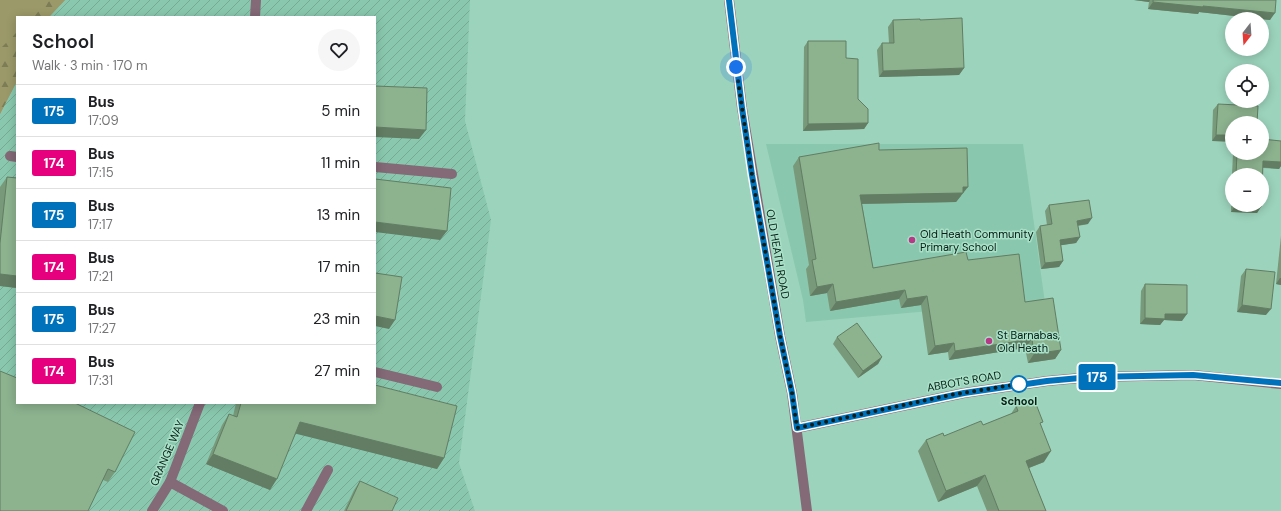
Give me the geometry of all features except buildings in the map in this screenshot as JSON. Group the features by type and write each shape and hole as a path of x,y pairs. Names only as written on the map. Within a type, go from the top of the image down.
{"street":[{"path":"255,16 256,0"},
{"name":"OLD HEATH ROAD","path":"729,0 751,167 780,336 792,393 807,511"},
{"path":"376,167 452,174"},
{"path":"376,372 437,387"},
{"name":"ABBOT'S ROAD","path":"797,428 957,394 1047,381 1091,377 1193,375 1281,384"},
{"name":"GRANGE WAY","path":"152,511 170,482 200,404"},
{"path":"306,511 328,470"},
{"path":"170,482 223,511"}],"shaded area":[{"path":"65,0 470,0 465,121 491,220 459,463 475,511 0,511 0,114 16,83 16,404 376,404 376,16 50,16"},
{"name":"Old Heath Community Primary School","path":"766,144 1023,144 1045,303 941,310 806,322 803,300"}],"green space":[{"path":"0,0 65,0 50,16 16,16 16,83 0,114"},
{"path":"50,0 65,0 50,16 34,16"},
{"path":"16,33 16,83 0,114 0,49"}],"bus line":[{"name":"175","path":"729,0 731,26 752,175 780,336 792,393 797,428 964,393 1047,381 1091,377 1193,375 1281,383"}],"place":[{"name":"Old Heath Community Primary School","path":"912,240"},
{"name":"St Barnabas, Old Heath","path":"989,341"},
{"name":"School","path":"1019,384"}],"route":[{"path":"736,67 752,175 780,336 792,393 797,428 831,422 950,395 1019,384"}]}
